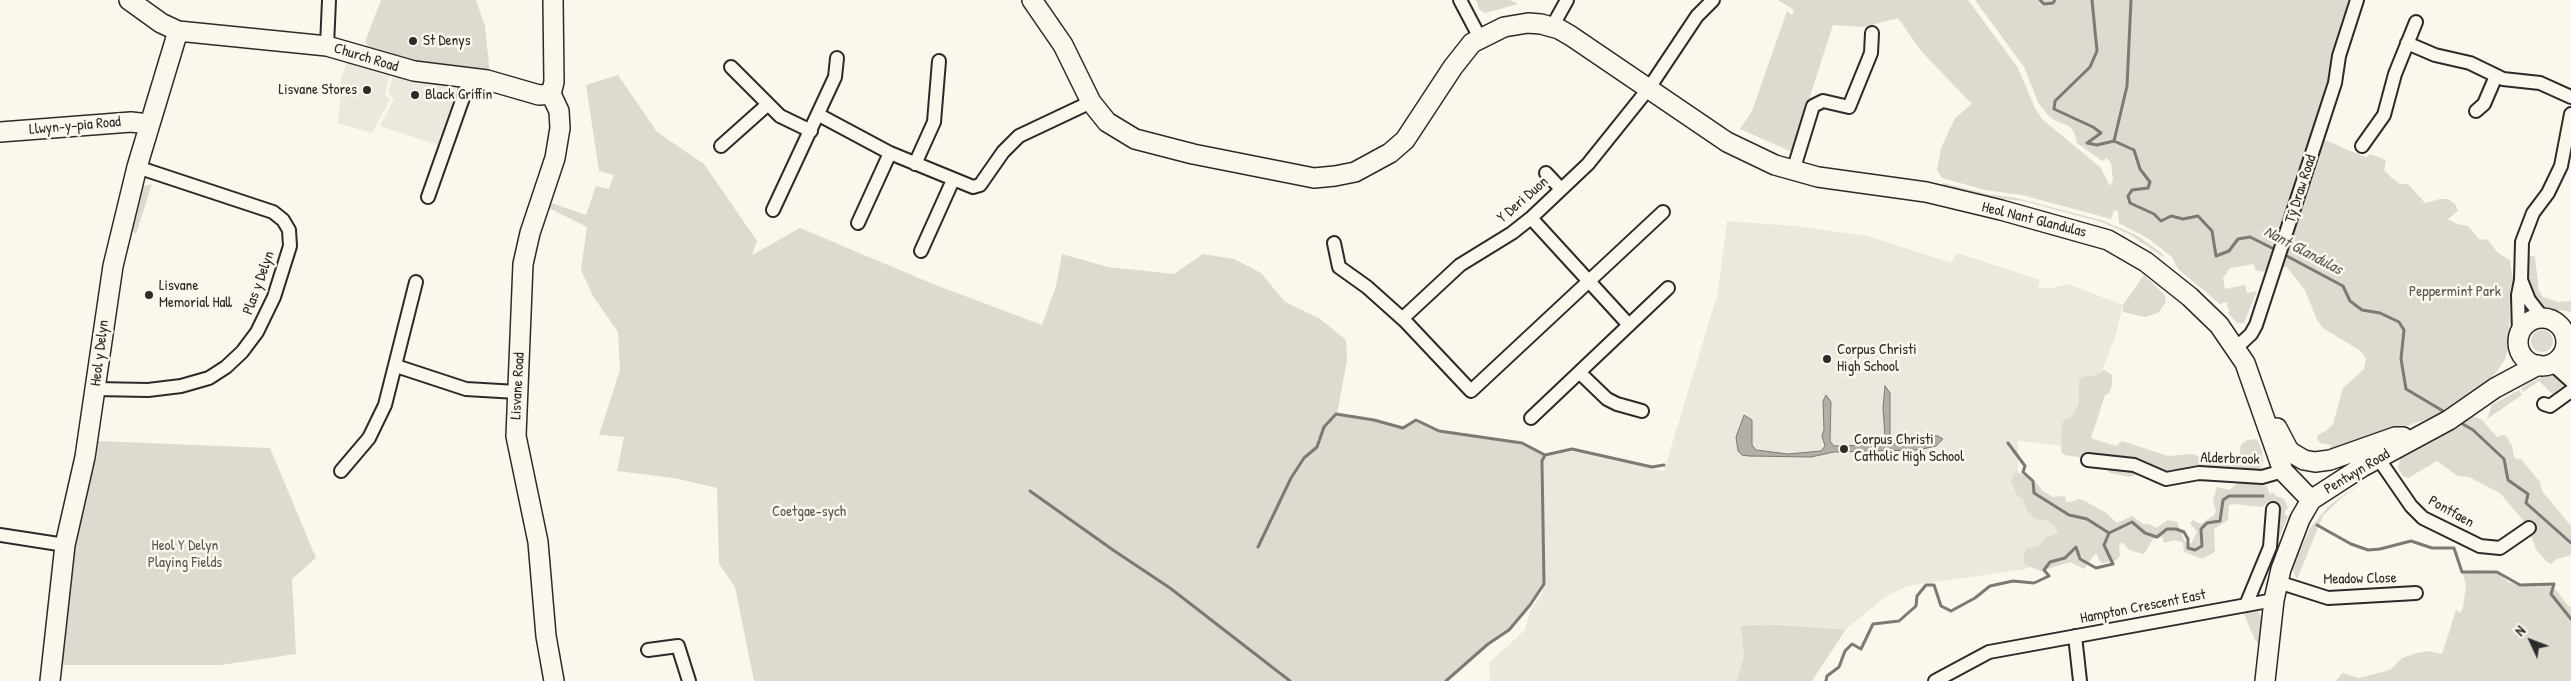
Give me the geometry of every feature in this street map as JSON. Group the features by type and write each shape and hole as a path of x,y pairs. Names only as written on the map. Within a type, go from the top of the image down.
{"street":[{"path":"130,0 161,23 178,31"},
{"path":"327,46 329,0"},
{"path":"551,94 554,82 553,0"},
{"path":"1032,0 1063,45 1091,102 1107,122 1135,139 1193,154 1314,178 1335,176 1375,163 1406,140 1463,53 1480,38 1460,0"},
{"path":"1552,27 1567,0"},
{"path":"1648,88 1697,16 1713,0"},
{"name":"Tŷ Draw Road","path":"2236,348 2251,334 2256,325 2335,83 2340,56 2357,0"},
{"path":"2362,146 2384,115 2395,74 2416,22"},
{"name":"Heol Nant Glandulas","path":"1480,38 1517,24 1528,23 1552,27 1571,36 1735,146 1761,159 1793,171 1818,177 1926,192 2108,240 2133,253 2190,297 2214,318 2236,348"},
{"name":"Church Road","path":"178,31 327,46 414,71 493,81 539,94 551,94"},
{"name":"Heol y Delyn","path":"50,681 66,545 86,456 113,266 137,167 178,31"},
{"path":"1793,171 1813,106 1823,101 1849,107 1871,53 1872,33"},
{"path":"2407,43 2435,55 2470,63 2508,80 2534,81 2571,97"},
{"path":"773,210 819,115 835,77 836,58"},
{"path":"915,164 934,122 939,61"},
{"path":"730,67 780,116 811,131"},
{"path":"2476,111 2484,104 2496,76"},
{"path":"428,197 470,78"},
{"name":"Y Deri Duon","path":"1403,318 1460,265 1512,233 1531,218 1599,153 1648,88"},
{"name":"Lisvane Road","path":"551,94 559,111 560,128 555,158 526,250 522,289 517,445 538,542 546,636 554,681"},
{"path":"819,115 890,153 966,186 980,185 1003,152 1019,136 1091,102"},
{"path":"721,146 767,105"},
{"path":"2560,355 2525,360 2518,341 2518,295 2521,280 2521,253 2525,232 2533,213 2557,175 2568,146 2571,114"},
{"name":"Llwyn-y-pia Road","path":"0,132 131,122 149,124"},
{"path":"858,223 890,153"},
{"name":"Plas y Delyn","path":"95,389 141,390 181,386 197,383 221,371 242,352 258,332 274,297 290,246 290,237 286,225 272,212 137,167"},
{"path":"1546,173 1561,189"},
{"path":"921,251 953,180"},
{"path":"1334,243 1339,268 1367,287 1403,318 1471,391 1590,283 1663,212"},
{"path":"1531,218 1629,325"},
{"path":"2521,280 2533,306 2557,319 2565,333 2560,355 2571,381"},
{"path":"341,470 360,451 377,424 386,404 416,282"},
{"path":"1531,418 1668,288"},
{"path":"2518,341 2529,321 2557,319"},
{"name":"Pentwyn Road","path":"2495,388 2510,368 2518,341"},
{"path":"2236,348 2253,382 2283,471 2311,500"},
{"name":"Pentwyn Road","path":"2265,681 2276,591 2288,547 2311,500 2378,458 2421,436 2478,402 2495,388 2560,355"},
{"path":"396,366 466,389 518,392"},
{"path":"1580,372 1607,399 1642,411"},
{"path":"2544,404 2550,406 2571,391"},
{"path":"2261,408 2275,421 2288,449 2296,456 2308,461 2325,462 2395,437 2421,436"},
{"name":"Pontfaen","path":"2378,458 2410,506 2423,518 2480,546 2500,548 2529,528"},
{"name":"Alderbrook","path":"2088,460 2134,465 2166,479 2199,473 2262,477 2283,471"},
{"path":"2246,605 2270,547 2273,509"},
{"path":"0,535 66,545"},
{"name":"Meadow Close","path":"2276,591 2328,598 2416,593"},
{"name":"Hampton Crescent East","path":"1935,681 1983,655 2018,646 2246,605 2276,591"},
{"path":"2075,636 2080,681"},
{"path":"648,650 678,646 690,681"}],"shaded area":[{"path":"347,60 390,73 385,95 390,99 372,133 337,123 341,80"},
{"path":"394,73 458,85 438,145 380,126 394,99 388,92"},
{"name":"Corpus Christi Catholic High School","path":"1727,221 1795,226 1868,236 1951,263 1957,253 2040,280 2038,288 2052,288 2068,284 2123,305 2116,334 2073,447 2018,441 2018,473 2032,498 2109,528 2026,569 1907,586 1885,597 1846,629 1742,626 1744,656 1737,681 1490,681 1489,663 1525,630 1530,611 1543,593 1544,455 1576,451 1664,471 1718,292"},
{"path":"1885,386 1890,393 1890,439 1895,444 1905,435 1938,436 1943,439 1936,446 1918,450 1834,452 1811,457 1749,456 1742,455 1738,451 1736,437 1744,415 1752,420 1752,445 1756,450 1788,454 1821,451 1825,446 1822,436 1824,430 1823,401 1826,395 1831,402 1830,441 1834,446 1878,445 1885,437 1883,408"}],"green space":[{"path":"381,0 476,0 485,26 490,75 423,67 373,54 365,42"},
{"path":"1476,0 1511,0 1518,4 1485,13 1479,9"},
{"name":"Peppermint Park","path":"1778,0 1968,0 2018,68 2035,108 2043,120 2100,167 2110,186 2113,180 2111,163 2107,158 2102,161 2077,143 2074,132 2069,126 2054,120 2046,113 2038,102 2024,67 1975,0 2356,0 2321,138 2366,157 2370,154 2386,161 2384,170 2400,184 2408,184 2425,203 2448,199 2455,204 2458,211 2448,219 2457,224 2468,226 2480,240 2487,239 2498,253 2510,260 2512,275 2515,276 2515,279 2510,289 2509,346 2505,359 2496,373 2440,421 2431,418 2328,451 2331,445 2320,443 2317,439 2318,435 2333,424 2343,388 2364,369 2366,359 2362,352 2323,328 2317,320 2305,290 2286,266 2282,269 2271,260 2264,272 2255,270 2254,264 2230,268 2223,278 2225,289 2245,285 2247,293 2257,291 2244,323 2237,323 2228,313 2230,310 2228,309 2227,302 2220,304 2178,269 2172,257 2149,239 2119,223 2118,212 2114,210 2111,219 2022,195 1985,190 1942,178 1937,170 1941,148 1955,118 1972,104 1921,51 1898,18 1863,27 1833,25 1792,152 1740,129 1752,111 1787,11 1792,15 1794,10"},
{"name":"Coetgae-sych","path":"618,75 657,132 704,164 757,241 752,255 800,228 933,284 1042,325 1056,286 1062,254 1108,267 1174,274 1203,254 1234,259 1261,273 1285,302 1319,318 1346,340 1347,360 1337,414 1374,420 1403,428 1416,420 1439,431 1522,443 1545,455 1542,461 1544,584 1530,605 1509,630 1488,644 1446,681 754,681 735,587 719,564 717,488 674,478 617,471 624,437 599,435 620,370 618,332 593,296 581,270 587,227 549,208 552,203 586,215 596,186 609,189 614,175 599,171 586,85"},
{"path":"1943,183 1987,194 2017,198 2104,221 2138,236 2164,255 2163,257 2129,234 2101,222 2023,201 1987,197 1943,185"},
{"path":"152,184 136,234 131,230 142,190 144,186"},
{"path":"2527,255 2535,257 2539,291 2543,297 2558,302 2571,301 2571,312 2560,310 2556,314 2549,313 2540,308 2538,301 2532,297 2525,281"},
{"path":"2144,275 2164,294 2166,302 2158,313 2145,317 2123,312 2123,305"},
{"path":"2542,330 2550,333 2553,341 2550,349 2542,352 2534,349 2531,341 2534,333"},
{"path":"2104,370 2112,375 2112,385 2109,393 2105,395 2091,438 2116,446 2122,441 2168,456 2192,454 2210,460 2239,457 2241,445 2247,440 2257,439 2262,450 2263,463 2255,480 2245,482 2267,486 2270,495 2272,492 2278,497 2283,498 2286,502 2288,509 2285,510 2285,515 2288,516 2277,543 2280,506 2269,501 2262,507 2229,505 2228,520 2214,529 2215,552 2202,559 2184,552 2183,543 2175,540 2164,543 2162,537 2153,539 2144,554 2129,550 2122,542 2119,546 2120,556 2115,561 2101,563 2096,553 2084,569 2070,562 2041,571 2026,565 2023,560 2026,549 2038,547 2047,537 2058,533 2054,525 2049,521 2036,519 2027,511 2023,499 2017,495 2011,481 2016,472 2032,478 2043,491 2053,497 2065,496 2066,502 2083,500 2105,512 2117,523 2132,516 2143,524 2149,524 2156,528 2168,520 2177,522 2185,542 2191,544 2197,532 2190,523 2193,520 2201,524 2214,515 2216,511 2213,501 2217,487 2229,490 2241,481 2237,477 2187,479 2184,483 2176,485 2148,477 2135,475 2129,477 2110,473 2103,467 2092,469 2086,467 2079,457 2064,455 2061,451 2062,424 2065,419 2072,417 2079,404 2079,381 2082,377 2097,375"},
{"path":"2548,373 2555,375 2567,388 2553,395 2539,381 2523,392 2521,388"},
{"path":"2519,390 2522,395 2487,419 2492,405"},
{"path":"2472,416 2481,419 2497,437 2506,436 2512,446 2514,457 2518,460 2520,458 2540,482 2542,491 2571,526 2571,555 2557,559 2551,564 2546,561 2537,551 2526,524 2500,493 2469,477 2458,476 2437,461 2408,478 2403,476 2398,468 2400,458"},
{"name":"Heol Y Delyn Playing Fields","path":"97,441 270,448 316,558 292,579 296,654 221,665 60,665 71,563"},
{"path":"2363,482 2340,499 2323,516 2297,579 2293,566 2310,528 2327,508"},
{"path":"2475,570 2497,572 2508,582 2521,586 2544,583 2557,591 2569,607 2571,606 2571,681 2336,681 2342,673 2359,678 2390,670 2402,658 2417,653 2429,651 2442,654 2456,610 2460,613 2463,608 2466,585 2462,572"},
{"path":"2257,609 2262,618 2262,649 2254,638 2244,614 2244,611"},
{"path":"1770,625 1846,629 1812,681 1737,681 1744,656 1741,626"}],"waterway":[{"name":"Nant Glandulas","path":"2040,0 2044,4 2053,3 2055,0"},
{"name":"Nant Glandulas","path":"2092,0 2097,51 2090,67 2055,101 2054,109 2093,127 2101,133 2087,143 2097,145 2114,141 2134,150 2140,169 2150,182 2148,188 2132,190 2128,196 2130,203 2154,214 2161,221 2171,216 2183,219 2198,216 2212,231 2216,256 2229,251 2238,239 2250,237 2278,251"},
{"path":"2114,141 2127,86 2131,0"},
{"name":"Nant Glandulas","path":"2283,254 2343,286 2350,301 2362,310 2380,313 2399,322 2404,330 2401,359 2406,389 2443,411"},
{"path":"1258,547 1291,478 1304,458 1317,447 1324,427 1336,414 1374,420 1403,428 1416,420 1439,431 1522,443 1545,455"},
{"name":"Nant Glandulas","path":"2461,423 2473,430 2504,459 2508,480 2528,494 2526,503 2571,543"},
{"path":"2008,443 2025,466 2023,472 2033,481 2034,493 2069,515 2087,519 2109,533"},
{"path":"1446,681 1488,644 1509,630 1530,605 1544,584 1542,461 1545,455 1572,449 1652,467 1664,465"},
{"path":"1030,491 1170,588 1290,681"},
{"path":"1826,681 1827,676 1839,667 1845,651 1852,644 1861,649 1873,624 1899,621 1916,606 1917,596 1926,585 1934,585 1941,606 1951,611 1975,598 1990,586 2013,581 2034,583 2049,576 2044,570 2050,562 2065,558 2076,547 2080,559 2096,568 2113,564 2104,545 2109,533 2132,522 2145,533 2157,537 2167,529 2176,529 2184,532 2188,539 2188,548 2195,550 2202,546 2201,529 2207,523 2220,521 2223,500 2229,496 2263,496"},
{"path":"2317,525 2351,544 2368,550 2411,541 2432,548 2454,548 2462,572 2497,572 2520,585 2554,584 2551,594 2571,619"}],"place":[{"name":"St Denys","path":"413,41"},
{"name":"Lisvane Stores","path":"367,90"},
{"name":"Black Griffin","path":"415,95"},
{"name":"Lisvane Memorial Hall","path":"149,295"},
{"name":"Corpus Christi High School","path":"1827,359"},
{"name":"Corpus Christi Catholic High School","path":"1844,449"}]}
